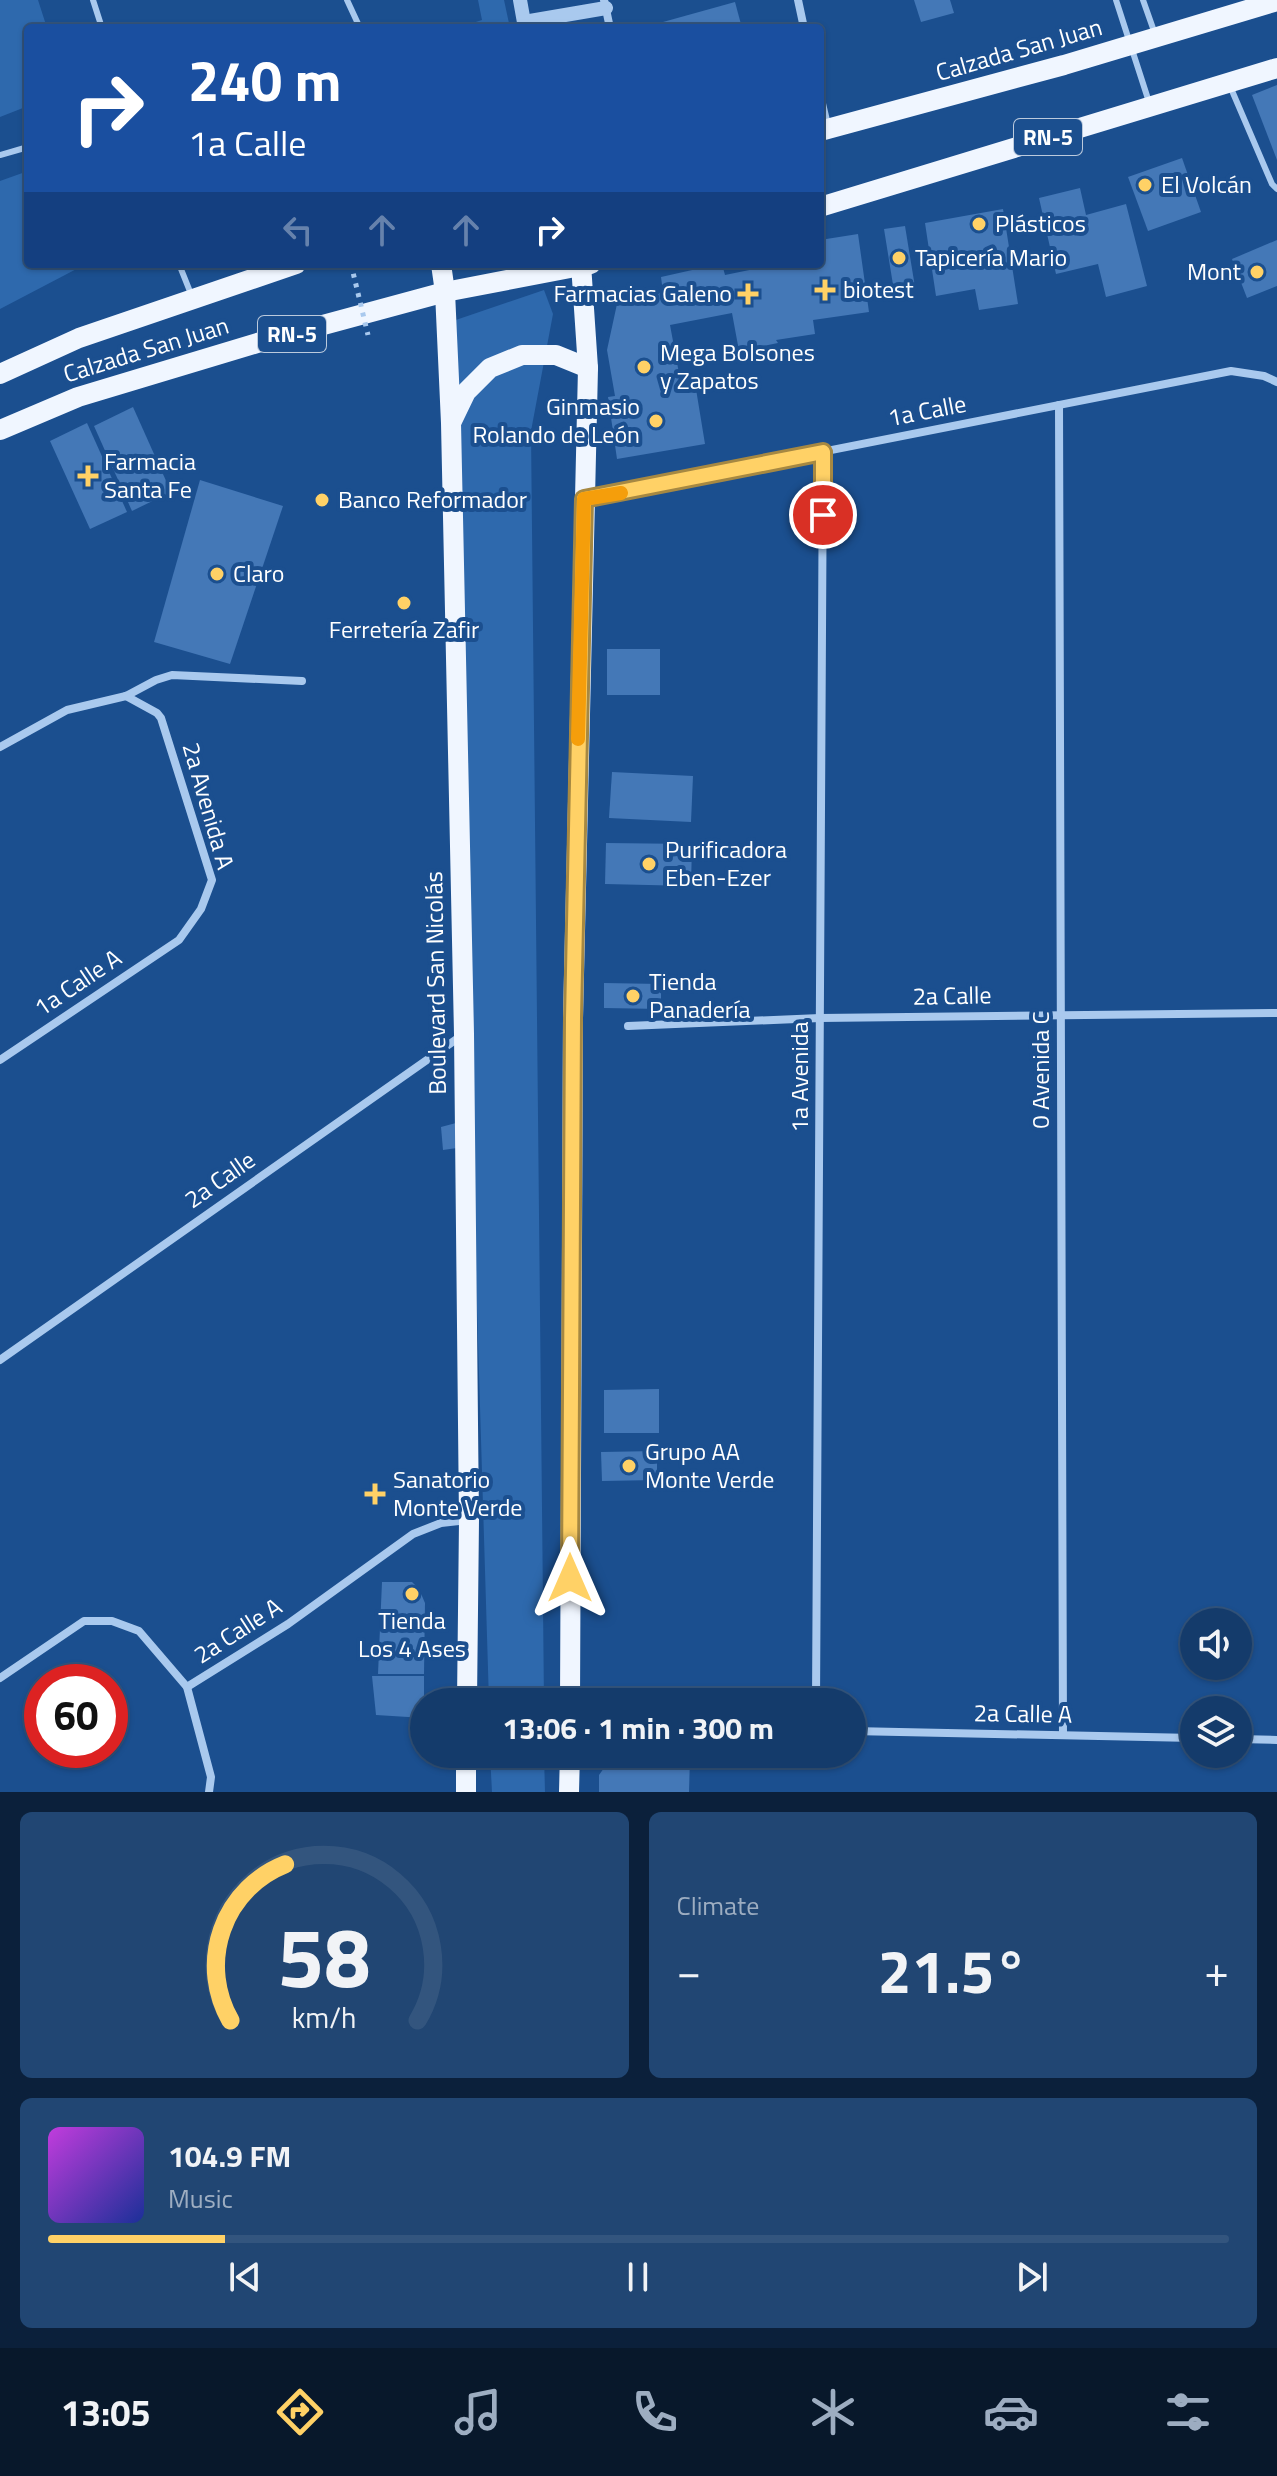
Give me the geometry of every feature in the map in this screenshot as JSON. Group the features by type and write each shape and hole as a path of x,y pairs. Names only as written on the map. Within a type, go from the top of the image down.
{"main road":[{"name":"Calzada San Juan","path":"824,130 1131,45 1246,6 1277,1"},
{"name":"RN-5","path":"824,206 1277,68"},
{"name":"Calzada San Juan","path":"0,374 79,338 284,268"},
{"name":"Boulevard San Nicolás","path":"442,268 451,423 464,1034 469,1520 467,1688"},
{"name":"Calzada San Juan","path":"0,430 78,397 264,341 445,292 569,268"},
{"path":"570,1688 573,1018 588,368 584,268"},
{"path":"451,423 466,392 490,368 522,355 556,355 588,368"},
{"path":"466,1768 466,1792"},
{"path":"569,1792 570,1768"}],"street":[{"path":"520,0 524,24"},
{"path":"798,0 803,24"},
{"path":"528,24 605,4 609,24"},
{"name":"1a Calle","path":"584,499 1231,371 1264,376 1277,382"},
{"name":"0 Avenida C","path":"1059,405 1063,1735"},
{"name":"1a Avenida","path":"816,1688 823,452"},
{"path":"0,747 67,710 126,696 172,675 302,681"},
{"name":"2a Avenida A","path":"126,696 161,718 212,880 201,909 179,940"},
{"name":"1a Calle A","path":"0,1060 179,940"},
{"name":"2a Calle","path":"628,1026 820,1018 1277,1013"},
{"name":"2a Calle","path":"0,1360 464,1034"},
{"name":"2a Calle A","path":"0,1678 84,1621 112,1621 139,1631 187,1687 288,1624 413,1534 441,1523 469,1520"},
{"path":"187,1687 211,1777 209,1792"},
{"name":"2a Calle A","path":"866,1731 1180,1738"},
{"path":"1252,1739 1277,1740"}],"lane":[{"path":"93,0 101,24"},
{"path":"347,0 358,24"},
{"path":"1116,0 1151,105"},
{"path":"1143,0 1156,37"},
{"path":"1228,82 1260,159 1277,189"},
{"path":"0,155 24,148"},
{"path":"181,268 193,298"}],"path":[{"path":"352,268 368,335"}],"shaded area":[{"path":"0,0 38,0 46,24 24,24 24,108 0,117"},
{"path":"478,0 504,0 509,24 470,24 482,20"},
{"path":"24,172 24,268 78,268 0,309 0,181"},
{"path":"544,290 553,314 531,431 544,1688 489,1688 447,323"},
{"path":"491,1768 544,1768 545,1792 492,1792"}],"building":[{"path":"914,0 950,0 954,13 921,22"},
{"path":"735,2 741,24 656,24"},
{"path":"1277,85 1277,160 1252,95"},
{"path":"1182,158 1201,212 1148,231 1128,177"},
{"path":"1080,188 1086,215 1126,204 1147,286 1106,297 1098,264 1056,274 1039,198"},
{"path":"1003,209 1018,304 979,310 975,289 936,296 925,223"},
{"name":"Tapicería Mario","path":"905,226 915,287 894,291 884,229"},
{"path":"858,234 869,312 813,320 815,334 776,340 778,343 739,351 732,313 670,325 681,384 695,383 705,444 617,459 608,397 615,396 607,350 617,304 663,292 661,277 701,268 723,268 725,275 759,268 824,268 824,239"},
{"name":"Mont","path":"1277,240 1277,286 1247,298 1232,259"},
{"path":"133,407 171,492 132,511 94,426"},
{"name":"Farmacia Santa Fe","path":"87,423 127,512 90,529 50,441"},
{"name":"Claro","path":"200,480 283,506 230,664 154,642"},
{"path":"607,649 660,649 660,695 607,695"},
{"path":"612,772 693,776 691,822 609,818"},
{"name":"Purificadora Eben-Ezer","path":"606,843 692,844 691,886 605,884"},
{"name":"Tienda Panadería","path":"604,983 661,984 661,1009 604,1008"},
{"path":"456,1123 457,1148 443,1150 441,1127"},
{"path":"659,1389 659,1433 604,1433 604,1390"},
{"name":"Grupo AA Monte Verde","path":"657,1451 657,1480 602,1481 601,1452"},
{"path":"382,1582 412,1582 419,1589 425,1603 424,1674 378,1674"},
{"path":"372,1676 424,1676 424,1688 410,1688 410,1717 376,1715"},
{"path":"604,1768 690,1768 689,1792 599,1792 599,1775"}],"slow traffic":[{"path":"578,739 584,499 621,493"}],"place":[{"name":"El Volcán","path":"1145,185"},
{"name":"Plásticos","path":"979,224"},
{"name":"Tapicería Mario","path":"899,258"},
{"name":"Mont","path":"1257,272"},
{"name":"biotest","path":"825,290"},
{"name":"Farmacias Galeno","path":"748,294"},
{"name":"Mega Bolsones y Zapatos","path":"644,367"},
{"name":"Ginmasio Rolando de León","path":"656,421"},
{"name":"Farmacia Santa Fe","path":"88,476"},
{"name":"Banco Reformador","path":"322,500"},
{"name":"Claro","path":"217,574"},
{"name":"Ferretería Zafir","path":"404,603"},
{"name":"Purificadora Eben-Ezer","path":"649,864"},
{"name":"Tienda Panadería","path":"633,996"},
{"name":"Grupo AA Monte Verde","path":"629,1466"},
{"name":"Sanatorio Monte Verde","path":"375,1494"},
{"name":"Tienda Los 4 Ases","path":"412,1594"}],"route":[{"path":"570,1578 573,1018 584,499 823,452 823,515"}]}
